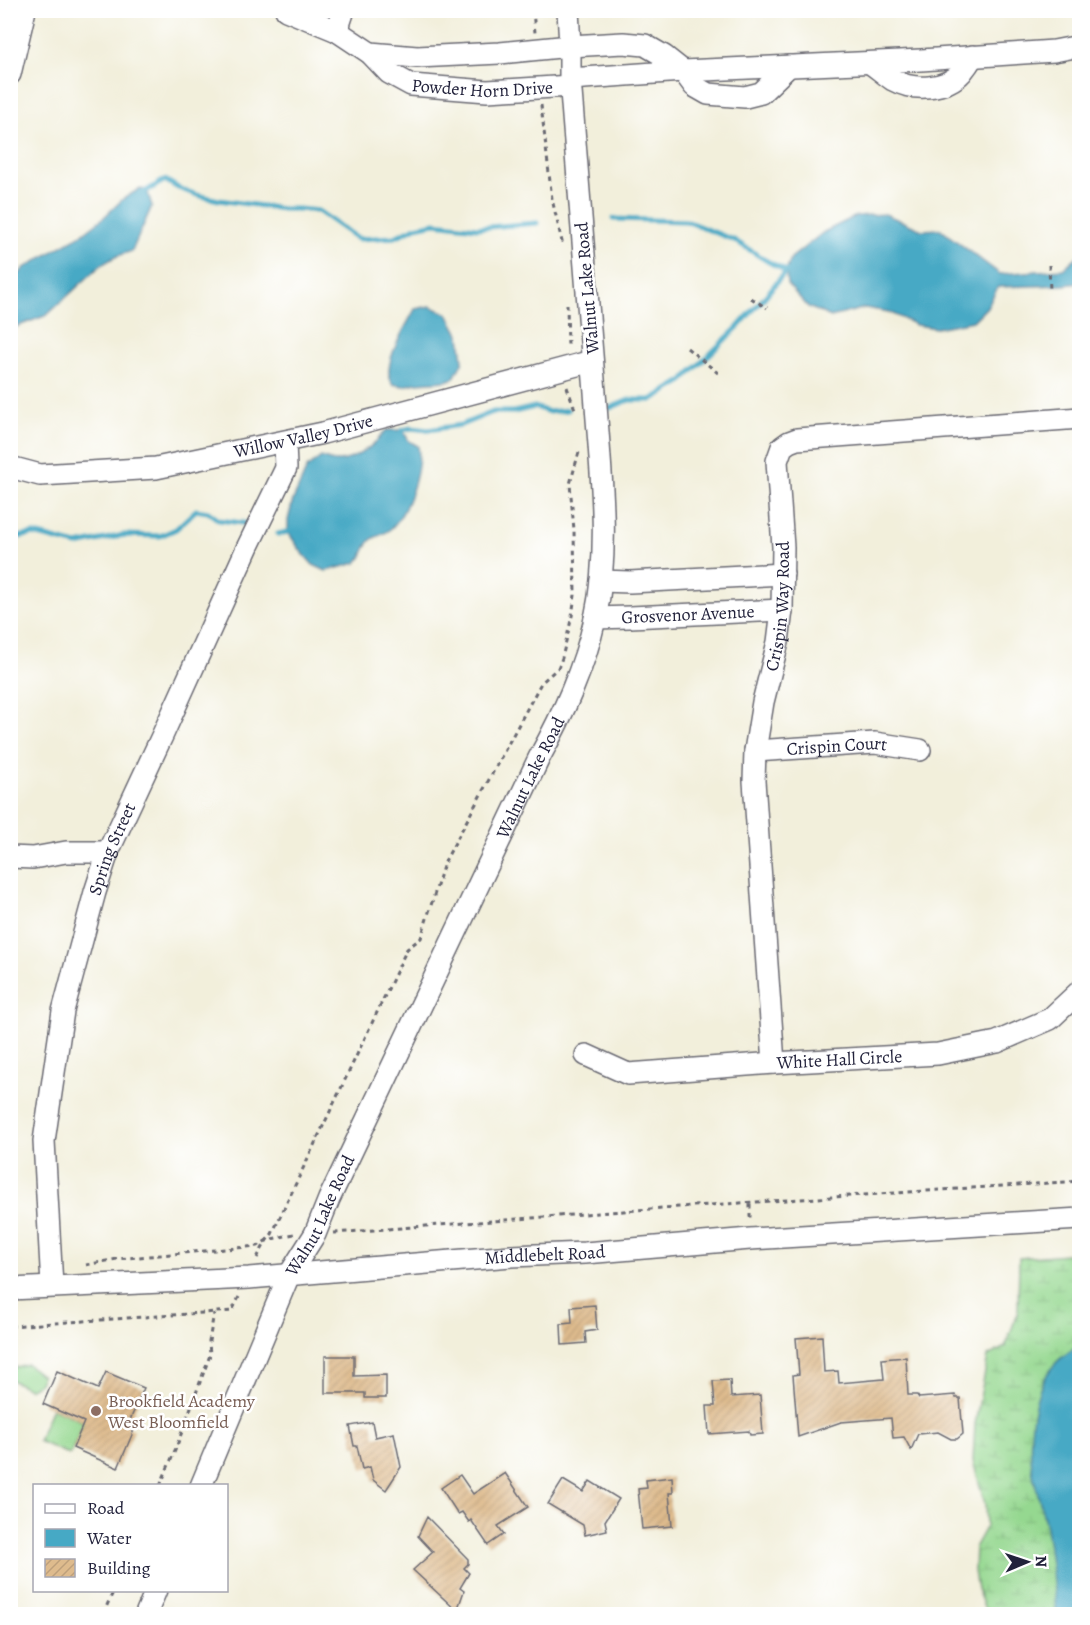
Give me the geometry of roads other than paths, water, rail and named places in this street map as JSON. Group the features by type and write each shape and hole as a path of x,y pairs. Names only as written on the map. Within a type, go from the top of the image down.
{"street":[{"path":"10,74 25,10"},
{"name":"Powder Horn Drive","path":"286,10 337,31 370,53 389,73 411,85 487,91 539,88 570,82 683,71 870,63 1054,51 1080,46"},
{"path":"337,31 344,10"},
{"name":"Walnut Lake Road","path":"201,1484 289,1275 315,1234 329,1199 539,758 556,728 579,674 595,618 601,581 603,532 600,465 570,82 568,10"},
{"name":"Powder Horn Drive","path":"370,53 417,57 622,43 645,45 664,56 683,71 694,86 708,94 745,98 761,93 789,66"},
{"name":"Willow Valley Drive","path":"10,467 40,475 156,468 323,433 592,361"},
{"name":"Crispin Way Road","path":"774,1063 754,781 755,751 763,702 778,642 782,610 783,574 777,461 783,447 797,439 1080,418"},
{"name":"Spring Street","path":"52,1286 44,1141 63,1011 95,892 108,852 286,468 285,442"},
{"name":"Grosvenor Avenue","path":"601,581 630,582 783,574"},
{"name":"Grosvenor Avenue","path":"595,618 782,610"},
{"name":"Crispin Court","path":"755,751 875,743 920,750"},
{"path":"10,857 33,858 66,852 108,852"},
{"name":"White Hall Circle","path":"586,1055 628,1074 938,1054 998,1042 1050,1019 1080,991"},
{"name":"Middlebelt Road","path":"10,1289 249,1278 510,1256 585,1253 750,1239 1080,1219"},
{"path":"146,1614 155,1592"}],"water":[{"path":"139,189 147,190 152,206 132,251 101,265 47,315 11,329 11,284 24,268 81,235 123,199"},
{"path":"885,214 922,230 940,229 1000,274 1063,269 1079,255 1079,283 998,287 987,307 973,321 936,328 916,325 889,312 865,308 831,317 808,307 787,284 786,271 791,258 824,232 856,216"},
{"path":"430,306 448,314 460,336 463,361 454,378 446,381 404,386 392,384 389,374 390,363 399,339 415,309"},
{"path":"386,430 403,430 409,441 418,446 418,467 407,504 395,524 388,531 371,540 356,563 326,571 313,565 288,532 288,520 293,500 307,468 321,457 336,461 350,459 371,446"},
{"path":"1079,1346 1079,1614 1057,1614 1046,1528 1032,1465 1032,1420 1035,1404 1046,1377 1060,1359"}],"waterway":[{"path":"143,193 165,180 178,188 219,200 283,209 318,211 358,239 395,237 416,227 435,223 477,228 537,223"},
{"path":"613,219 686,221 734,240 767,261 786,271 791,271"},
{"path":"610,408 629,400 651,400 681,382 738,327 786,271"},
{"path":"400,434 403,430 411,428 428,430 461,425 493,412 514,412 535,407 549,412 568,410"},
{"path":"10,532 18,537 34,534 77,545 124,535 160,536 176,529 196,510 208,512 219,520 250,524"},
{"path":"278,534 292,531"}],"place":[{"name":"Brookfield Academy West Bloomfield","path":"96,1411"}]}
